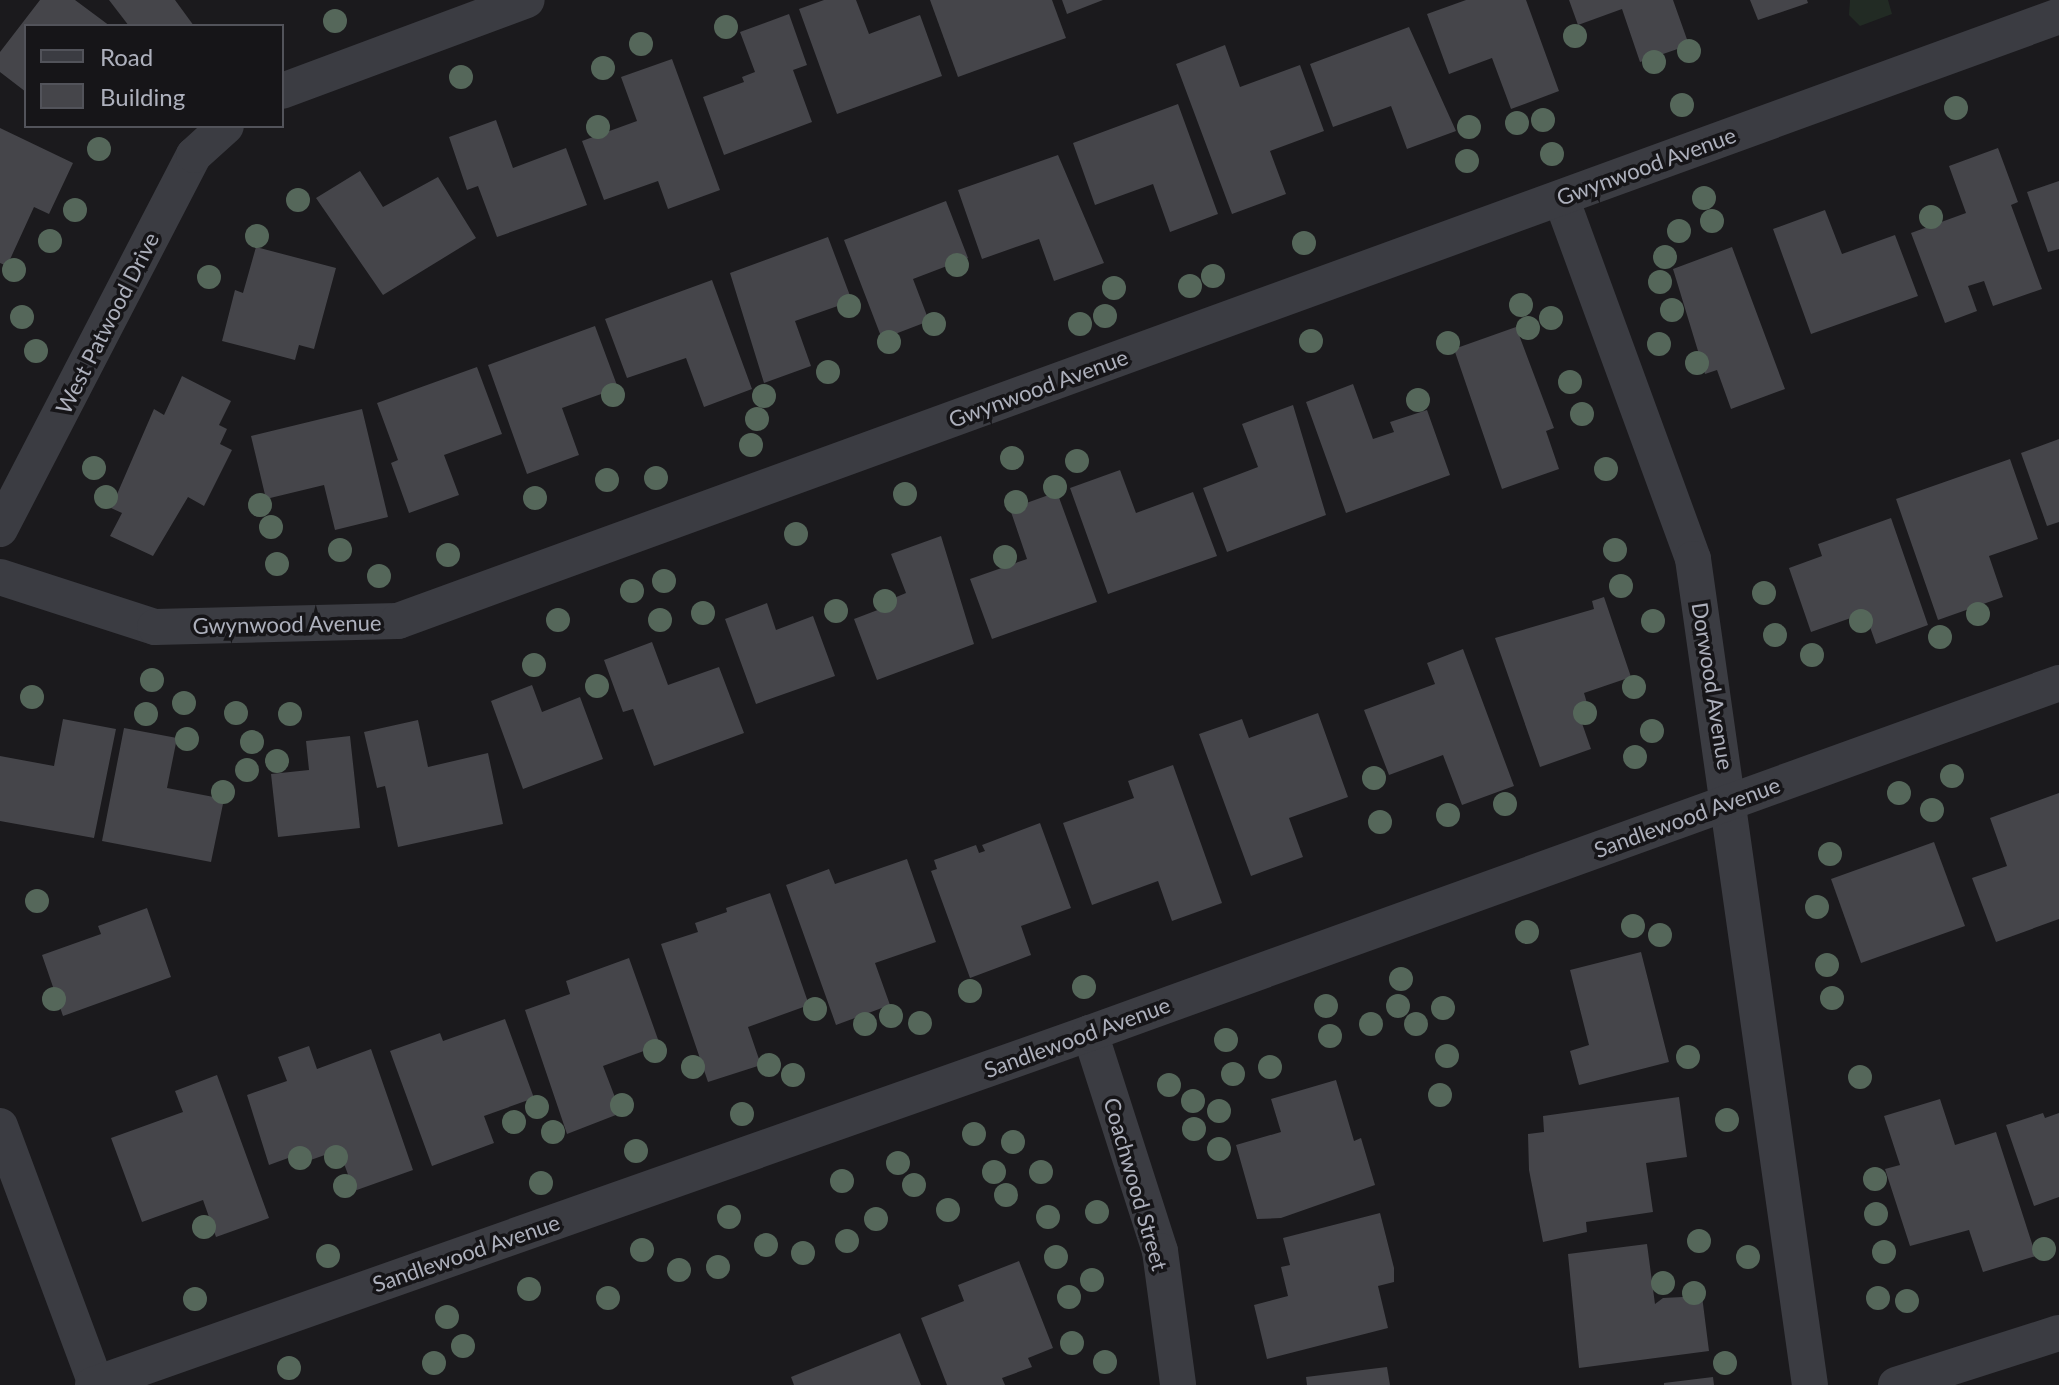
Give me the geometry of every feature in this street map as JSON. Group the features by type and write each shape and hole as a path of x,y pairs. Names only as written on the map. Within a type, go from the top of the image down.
{"street":[{"path":"284,90 527,0"},
{"name":"Gwynwood Avenue","path":"0,577 155,627 398,621 2059,16"},
{"name":"West Patwood Drive","path":"0,529 194,155 224,128"},
{"name":"Dorwood Avenue","path":"1561,198 1693,559 1731,801 1810,1385"},
{"name":"Sandlewood Avenue","path":"95,1384 1090,1033 2059,683"},
{"name":"Coachwood Street","path":"1090,1033 1160,1251 1178,1385"},
{"path":"0,1126 95,1384"},
{"path":"1896,1385 2059,1333"}],"shaded area":[{"path":"1850,0 1888,0 1892,14 1860,26 1849,15"}],"building":[{"path":"40,0 75,0 107,24 24,24 24,90 0,72 0,52"},
{"path":"109,0 175,0 193,24 127,24"},
{"path":"824,0 856,0 869,34 920,15 942,76 837,114 799,9"},
{"path":"930,0 1052,0 1066,38 958,77"},
{"path":"1062,0 1103,0 1067,14"},
{"path":"1466,0 1526,0 1559,91 1511,109 1492,58 1449,74 1427,14"},
{"path":"1569,0 1673,0 1689,45 1640,62 1622,9 1578,25"},
{"path":"1750,0 1807,0 1808,3 1758,20"},
{"path":"789,14 807,65 793,70 812,122 724,155 703,97 744,82 742,77 755,72 740,32"},
{"path":"1409,27 1456,131 1407,149 1391,106 1333,127 1310,64"},
{"path":"1225,45 1240,87 1300,65 1324,131 1270,151 1286,194 1232,214 1176,64"},
{"path":"672,59 720,190 668,209 658,181 604,200 582,141 637,121 621,77"},
{"path":"1178,104 1218,214 1170,232 1153,184 1095,205 1073,143"},
{"path":"496,120 513,168 566,148 587,205 497,237 478,186 467,190 449,137"},
{"path":"0,128 73,163 49,214 34,207 7,266 0,263"},
{"path":"1998,148 2018,202 2011,205 2042,289 1993,306 1984,281 1968,286 1977,311 1945,323 1911,233 1966,213 1949,166"},
{"path":"1058,155 1104,263 1054,281 1039,239 982,259 958,190"},
{"path":"360,171 383,207 438,177 476,238 383,295 316,198"},
{"path":"2059,181 2059,249 2048,252 2027,192"},
{"path":"946,201 968,258 913,279 929,321 882,339 844,240"},
{"path":"1825,210 1842,254 1895,235 1918,296 1811,334 1773,229"},
{"path":"828,237 852,301 795,321 811,366 764,383 730,273"},
{"path":"256,247 336,268 314,349 299,345 295,360 222,341 235,290 243,293"},
{"path":"1732,247 1785,389 1731,409 1717,370 1705,374 1673,269"},
{"path":"712,280 752,389 704,407 686,358 627,378 605,319"},
{"path":"595,326 618,388 562,408 579,455 527,474 488,365"},
{"path":"1516,327 1554,428 1546,431 1559,469 1502,489 1454,349"},
{"path":"477,367 502,434 444,455 459,495 409,513 391,463 398,460 377,403"},
{"path":"182,376 231,401 219,425 227,429 220,444 232,450 204,506 188,497 153,556 110,536 122,513 111,508 154,409 164,415"},
{"path":"1353,384 1373,439 1394,432 1390,422 1427,410 1450,475 1346,513 1306,402"},
{"path":"1293,405 1326,515 1227,552 1203,488 1258,467 1242,424"},
{"path":"362,409 388,517 335,530 324,485 266,499 251,436"},
{"path":"2059,439 2059,522 2047,526 2021,453"},
{"path":"2010,459 2038,539 1989,556 2003,597 1938,620 1896,499"},
{"path":"1120,470 1136,513 1193,492 1217,556 1108,594 1070,488"},
{"path":"1057,492 1097,602 992,639 970,579 1027,559 1010,509"},
{"path":"1891,518 1928,625 1876,644 1865,613 1811,632 1789,568 1822,556 1818,544"},
{"path":"941,536 974,644 877,680 854,619 896,603 894,598 906,593 891,554"},
{"path":"1604,597 1631,677 1584,693 1587,703 1576,706 1591,749 1540,767 1495,638 1594,609 1592,601"},
{"path":"767,603 776,630 813,616 835,676 756,704 725,619"},
{"path":"652,642 668,685 719,667 744,733 654,766 633,709 623,712 604,660"},
{"path":"1463,649 1514,786 1462,805 1443,755 1389,775 1364,710 1435,684 1427,663"},
{"path":"532,685 542,712 580,697 603,759 523,789 491,701"},
{"path":"1318,713 1348,797 1289,818 1303,857 1251,876 1199,734 1242,719 1249,738"},
{"path":"63,719 116,729 94,838 0,821 0,756 54,766"},
{"path":"418,720 428,767 488,753 503,824 398,847 385,786 377,788 364,732"},
{"path":"124,728 177,738 167,788 224,799 211,862 102,841"},
{"path":"350,736 360,828 278,837 271,774 309,770 306,741"},
{"path":"1173,765 1222,903 1172,921 1158,881 1092,905 1063,823 1134,798 1128,781"},
{"path":"2059,793 2059,919 1996,942 1972,878 2007,866 1990,818"},
{"path":"1040,823 1071,908 1021,926 1031,955 970,978 931,871 937,869 934,860 976,845 979,853 985,851 982,845"},
{"path":"1934,842 1965,926 1861,963 1831,879"},
{"path":"907,859 936,942 875,963 890,1005 836,1025 786,885 829,869 835,884"},
{"path":"770,893 809,1005 748,1027 761,1065 708,1082 661,944 698,932 695,923 727,912 726,908"},
{"path":"147,908 171,977 63,1016 42,955 101,934 98,926"},
{"path":"1641,952 1669,1062 1579,1085 1570,1051 1589,1045 1570,970"},
{"path":"629,958 660,1045 603,1066 621,1113 567,1134 525,1010 570,994 566,981"},
{"path":"505,1019 534,1098 484,1116 494,1143 432,1166 390,1051 440,1033 443,1041"},
{"path":"309,1046 317,1069 371,1049 413,1170 354,1191 339,1150 305,1162 302,1153 269,1165 247,1095 287,1081 278,1057"},
{"path":"217,1075 269,1218 216,1237 203,1200 142,1222 111,1138 183,1112 175,1091"},
{"path":"1336,1080 1354,1141 1361,1138 1375,1185 1281,1218 1257,1219 1236,1145 1281,1132 1271,1099"},
{"path":"1679,1097 1687,1157 1646,1163 1653,1212 1586,1222 1587,1232 1543,1242 1529,1170 1528,1134 1544,1132 1543,1116"},
{"path":"1940,1099 1955,1145 1996,1132 2036,1256 1983,1272 1969,1230 1910,1246 1885,1169 1900,1165 1884,1116"},
{"path":"2043,1113 2045,1118 2059,1113 2059,1197 2034,1206 2006,1125"},
{"path":"1380,1213 1394,1268 1394,1282 1378,1286 1388,1328 1267,1359 1254,1305 1288,1296 1281,1267 1290,1265 1283,1238"},
{"path":"1647,1244 1655,1304 1663,1298 1702,1296 1709,1351 1579,1368 1568,1254"},
{"path":"1019,1261 1053,1348 1028,1358 1032,1367 1002,1378 1005,1385 947,1385 921,1318 964,1301 958,1285"},
{"path":"900,1333 921,1385 794,1385 791,1377"},
{"path":"1387,1367 1390,1385 1307,1385 1306,1377"},
{"path":"1713,1377 1714,1385 1664,1385 1664,1383"}]}
